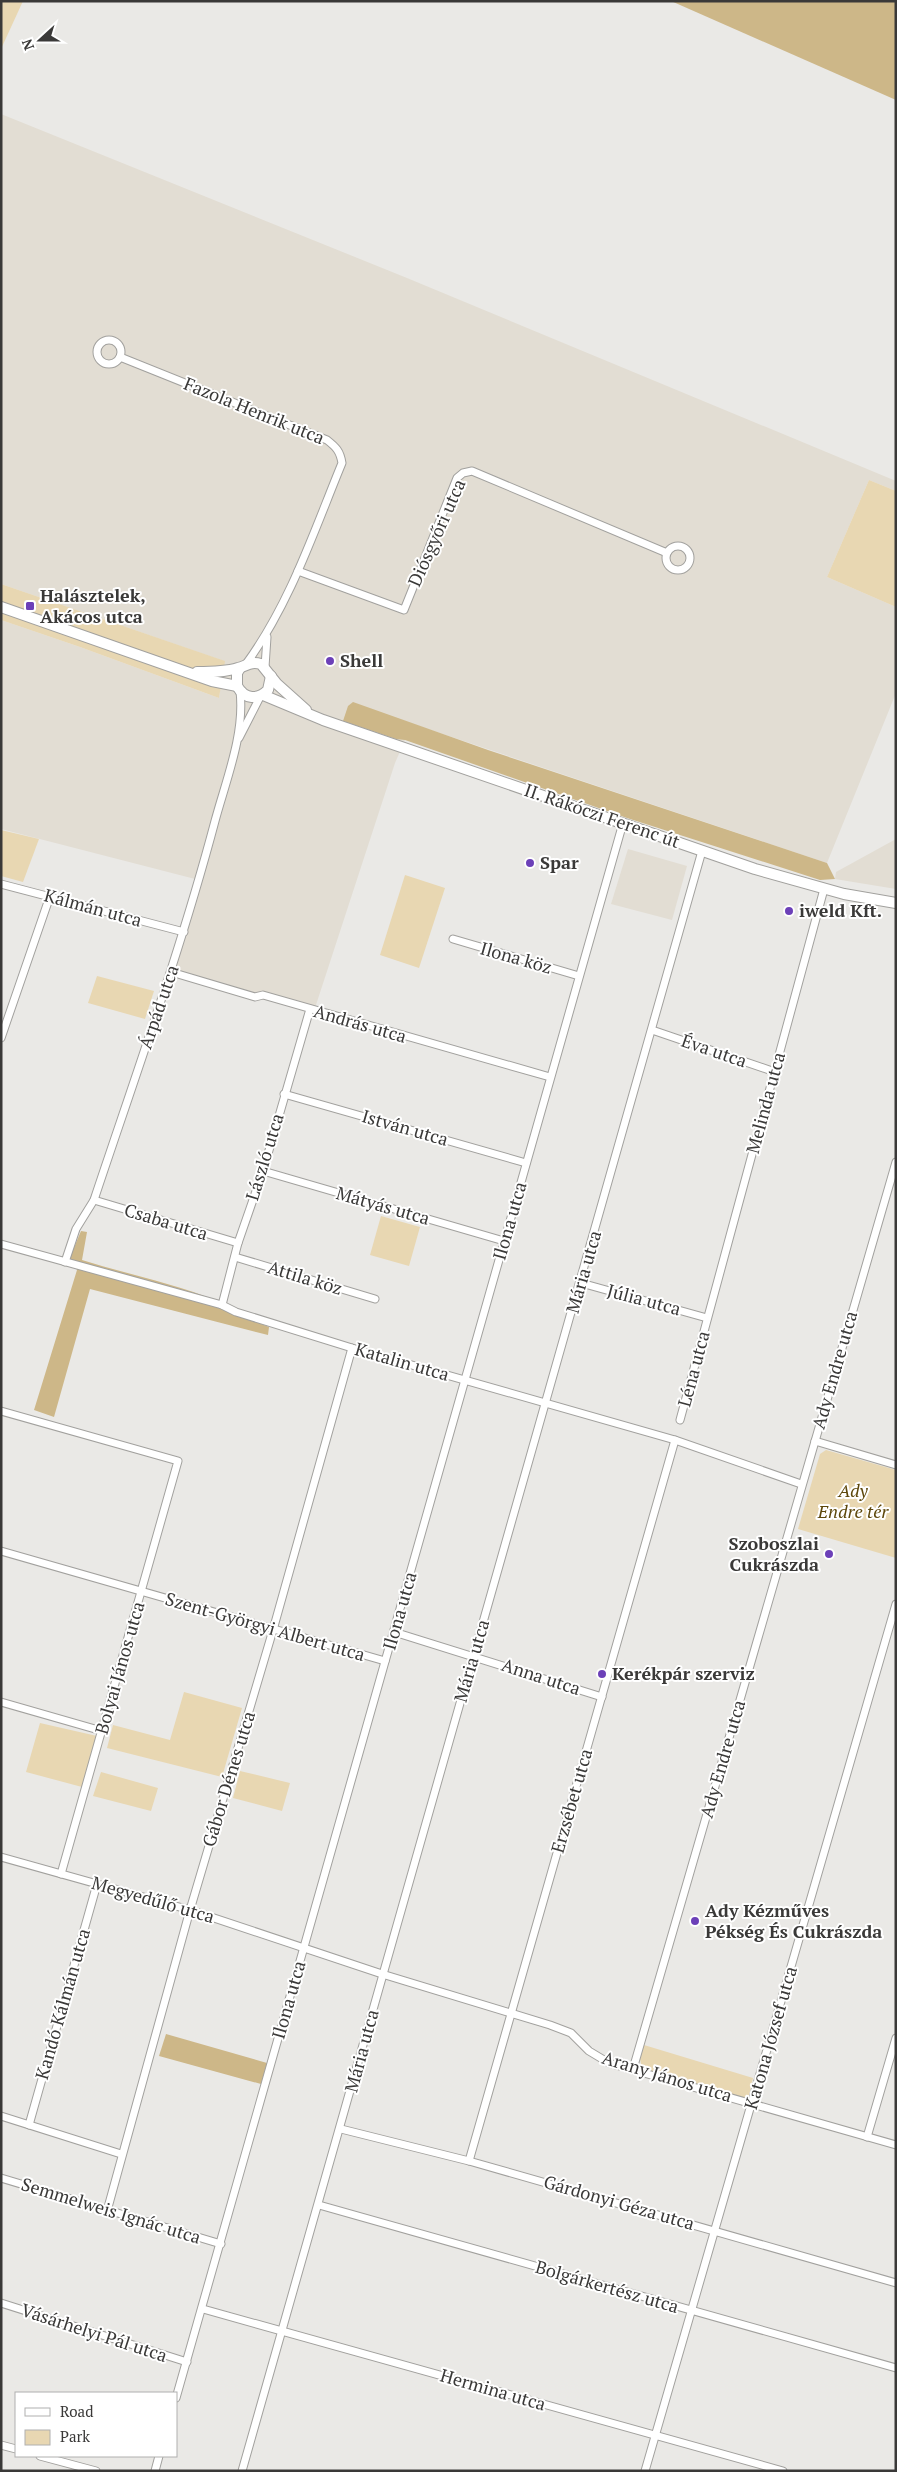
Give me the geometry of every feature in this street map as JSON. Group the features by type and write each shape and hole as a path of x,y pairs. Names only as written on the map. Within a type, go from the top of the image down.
{"main road":[{"name":"II. Rákóczi Ferenc út","path":"1,607 238,689 246,696 261,696 702,851 824,889 896,903"},
{"name":"II. Rákóczi Ferenc út","path":"189,672 215,672 256,662 268,671 296,702 312,715"},
{"path":"238,689 236,680 243,666"},
{"path":"261,696 271,683 268,671"}],"street":[{"name":"Fazola Henrik utca","path":"120,357 327,440 337,447 342,463 298,571 267,634"},
{"name":"Diósgyőri utca","path":"298,571 404,610 457,478 463,473 472,471 668,553"},
{"path":"243,666 267,634"},
{"path":"267,634 268,671"},
{"name":"Árpád utca","path":"65,1262 76,1229 94,1200 184,932 236,745 241,705 238,689"},
{"name":"Árpád utca","path":"236,745 261,696"},
{"name":"Ilona utca","path":"178,2392 203,2309 303,1949 623,823"},
{"name":"Mária utca","path":"242,2471 341,2128 382,1974 473,1655 581,1283 702,851"},
{"name":"Kálmán utca","path":"1,884 184,932"},
{"name":"Melinda utca","path":"707,1318 824,889"},
{"path":"1,1038 50,896"},
{"name":"Ilona köz","path":"453,940 579,976"},
{"name":"András utca","path":"171,972 255,996 263,995 310,1010 550,1077"},
{"name":"László utca","path":"222,1305 238,1243 263,1172 284,1094 310,1010"},
{"name":"Éva utca","path":"652,1030 775,1072"},
{"name":"István utca","path":"284,1094 526,1163"},
{"name":"Ady Endre utca","path":"633,2068 896,1162"},
{"name":"Mátyás utca","path":"263,1172 504,1242"},
{"name":"Csaba utca","path":"94,1200 238,1243"},
{"name":"Katalin utca","path":"1,1244 222,1305 236,1312 352,1348 675,1440 801,1484"},
{"name":"Attila köz","path":"235,1257 375,1299"},
{"name":"Júlia utca","path":"581,1283 707,1318"},
{"name":"Léna utca","path":"680,1420 707,1318"},
{"name":"Gábor Dénes utca","path":"107,2211 121,2154 190,1910 273,1630 352,1348"},
{"name":"Bolyai János utca","path":"1,1411 178,1461 61,1874"},
{"name":"Erzsébet utca","path":"469,2161 513,2014 675,1440"},
{"path":"815,1441 896,1465"},
{"name":"Szent-Györgyi Albert utca","path":"1,1551 385,1661"},
{"name":"Katona József utca","path":"645,2471 896,1604"},
{"name":"Anna utca","path":"394,1632 473,1655 602,1697"},
{"path":"1,1702 102,1731"},
{"name":"Megyedűlő utca","path":"2,1859 190,1910 303,1949"},
{"name":"Kandó Kálmán utca","path":"29,2125 97,1884"},
{"name":"Arany János utca","path":"303,1949 561,2028 571,2033 598,2058 896,2145"},
{"path":"867,2137 896,2038"},
{"path":"1,2116 121,2154"},
{"name":"Gárdonyi Géza utca","path":"341,2128 469,2161 896,2283"},
{"name":"Semmelweis Ignác utca","path":"1,2178 221,2244"},
{"name":"Bolgárkertész utca","path":"319,2205 896,2368"},
{"name":"Vásárhelyi Pál utca","path":"1,2303 187,2362"},
{"name":"Hermina utca","path":"203,2309 782,2471"},
{"path":"1,2445 15,2449"},
{"path":"44,2457 96,2471"},
{"path":"155,2471 159,2457"}],"shaded area":[{"path":"671,1 896,1 896,100"},
{"path":"1,114 407,278 896,481 896,491 869,480 827,577 896,607 896,693 827,863 380,713 405,740 395,763 314,1011 255,997 171,972 199,880 1,829 1,620 219,698 224,661 1,584"},
{"path":"353,702 488,750 827,863 835,879 820,880 627,818 405,740 396,739 343,721 348,706"},
{"path":"896,839 896,889 835,879 836,872"},
{"path":"628,849 687,866 672,920 611,904"},
{"path":"81,1231 87,1232 82,1260 168,1284 218,1301 269,1327 268,1335 90,1289 54,1417 34,1410 77,1270 70,1257"},
{"path":"166,2034 267,2063 261,2084 159,2056"}],"green space":[{"path":"1,1 23,1 1,49"},
{"path":"869,480 896,491 896,607 827,577"},
{"path":"1,584 225,661 219,698 1,620"},
{"path":"1,830 39,839 23,882 1,876"},
{"path":"405,875 445,888 419,968 380,955"},
{"path":"97,976 154,991 145,1019 88,1003"},
{"path":"381,1216 420,1227 409,1266 370,1255"},
{"name":"Ady Endre tér","path":"826,1450 896,1470 896,1558 798,1529 820,1454"},
{"path":"184,1692 242,1708 222,1777 107,1748 113,1725 170,1740"},
{"path":"40,1723 97,1736 82,1787 26,1772"},
{"path":"240,1771 290,1783 282,1811 233,1798"},
{"path":"101,1772 158,1788 151,1811 93,1796"},
{"path":"644,2045 753,2078 748,2100 642,2068 640,2059"}],"place":[{"name":"Halásztelek, Akácos utca","path":"30,606"},
{"name":"Shell","path":"330,661"},
{"name":"Spar","path":"530,863"},
{"name":"iweld Kft.","path":"789,911"},
{"name":"Szoboszlai Cukrászda","path":"829,1554"},
{"name":"Kerékpár szerviz","path":"602,1674"},
{"name":"Ady Kézműves Pékség És Cukrászda","path":"695,1921"}]}
